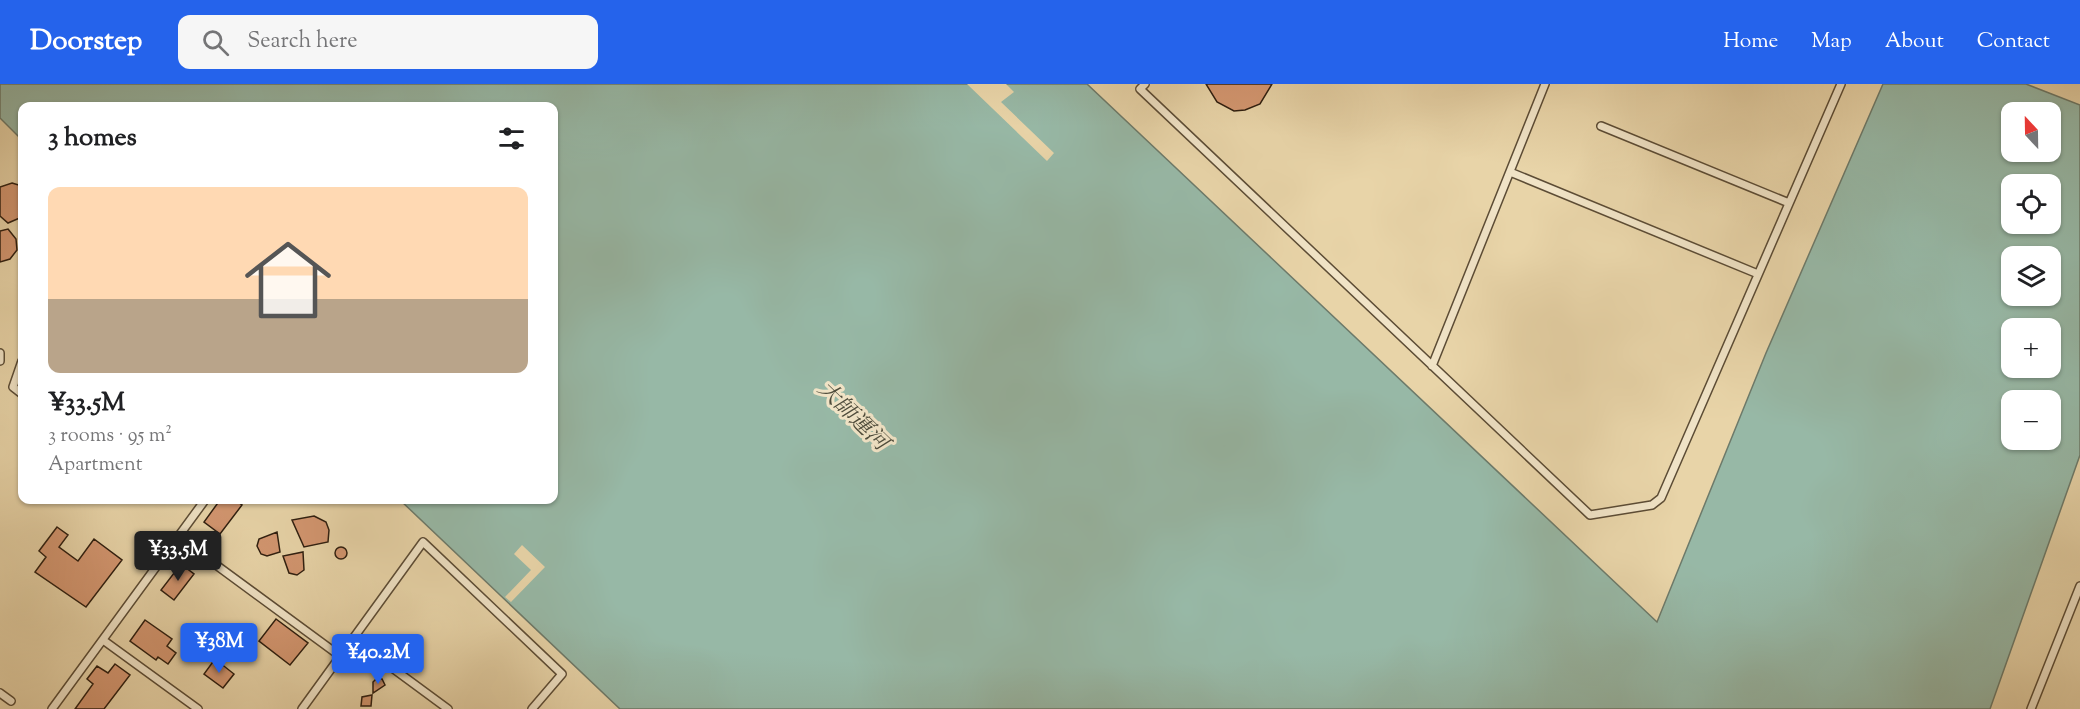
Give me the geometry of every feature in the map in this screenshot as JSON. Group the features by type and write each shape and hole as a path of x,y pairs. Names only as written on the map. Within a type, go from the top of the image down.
{"lane":[{"path":"1432,366 1545,84"},
{"path":"1140,86 1590,514 1652,505 1661,498 1841,84"},
{"path":"1601,126 1789,203"},
{"path":"1510,172 1758,274"},
{"path":"0,353 2,356 0,361"},
{"path":"18,373 13,387 18,391"},
{"path":"52,709 202,504"},
{"path":"178,537 340,656"},
{"path":"302,709 423,542 562,674 532,709"},
{"path":"2031,709 2080,586"},
{"path":"353,639 448,709"},
{"path":"103,640 198,709"},
{"path":"0,693 10,701"}],"water":[{"name":"大師運河","path":"0,84 1087,84 1657,622 1766,353 1883,84 2026,84 2080,105 2080,455 1990,709 620,709 404,504 558,504 558,102 18,102 18,136 0,118"}],"pier":[{"path":"967,84 1006,84 1014,92 1001,102 1054,153 1047,161"},
{"path":"522,545 545,567 511,602 505,597 531,570 514,554"}],"building":[{"path":"1206,84 1272,84 1260,104 1245,110 1234,111 1217,102"},
{"path":"12,183 18,185 18,219 8,223 0,216 0,187"},
{"path":"8,229 16,239 17,250 10,259 0,262 0,231"},
{"path":"217,504 242,505 220,534 204,522"},
{"path":"314,516 326,522 329,530 328,542 304,547 292,520"},
{"path":"57,527 68,535 59,547 78,561 94,539 122,560 86,607 35,572 46,557 39,551"},
{"path":"277,532 280,552 267,556 261,554 257,546 259,539"},
{"path":"343,547 347,553 343,559 339,559 335,551"},
{"path":"303,552 304,570 297,575 289,573 283,556"},
{"path":"181,564 194,574 174,600 161,590"},
{"path":"276,619 308,643 290,665 259,641"},
{"path":"145,620 172,639 167,646 176,653 168,664 158,657 156,660 130,641"},
{"path":"215,659 234,674 223,688 204,674"},
{"path":"115,664 130,675 104,709 75,709 93,684 87,679 97,666 108,673"},
{"path":"377,678 382,679 385,685 373,693 373,682"},
{"path":"372,695 371,706 361,706 362,697"}]}
